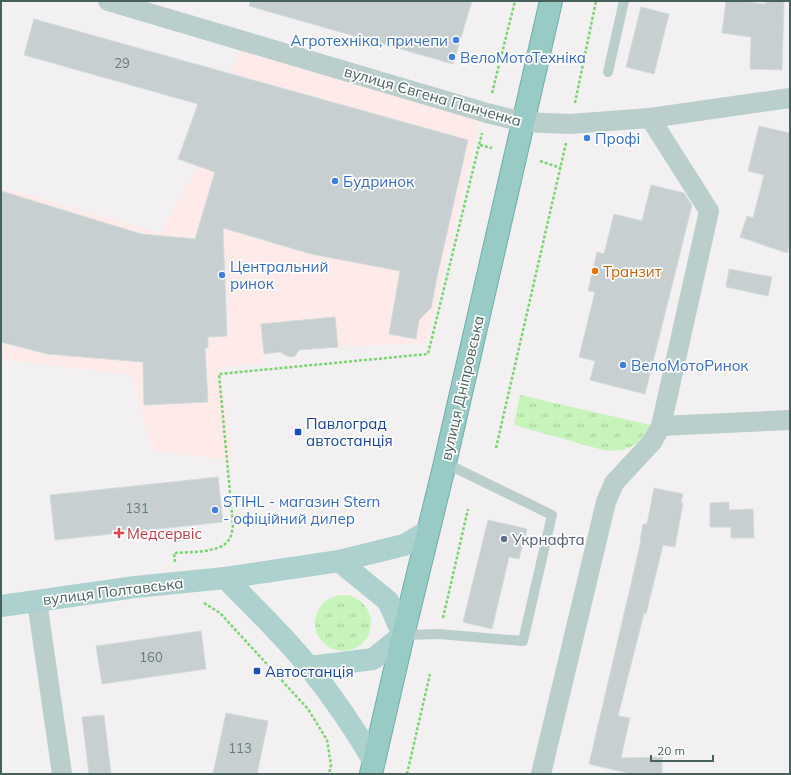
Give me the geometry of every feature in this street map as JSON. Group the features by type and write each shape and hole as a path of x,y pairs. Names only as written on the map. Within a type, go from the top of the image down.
{"highway":[{"name":"вулиця Дніпровська","path":"372,768 445,463 551,1"}],"main road":[{"name":"вулиця Полтавська","path":"1,606 135,587 225,578 339,561 404,545 428,531"},
{"path":"310,667 373,659 403,634 388,601 339,561"},
{"path":"225,578 276,628 310,667 353,726 372,768"}],"street":[{"name":"вулиця Євгена Панченка","path":"108,1 487,113 523,122 570,124 650,118 790,98"},
{"path":"541,774 606,502 614,483 652,442 661,426 709,211 650,118"},
{"path":"661,426 790,420"},
{"path":"37,601 62,774"}],"lane":[{"path":"608,72 624,1"},
{"path":"403,634 439,634 522,641 552,515 445,463"}],"path":[{"path":"176,565 174,554 215,549 222,546 231,536 232,525 219,374 428,354 515,1"},
{"path":"496,448 561,168 596,1"},
{"path":"480,145 492,148"},
{"path":"540,161 561,168"},
{"path":"443,619 468,509"},
{"path":"202,601 220,613 308,709 327,740 331,765 329,774"},
{"path":"407,774 430,674"}],"shaded area":[{"name":"Центральний ринок","path":"240,46 480,119 426,343 338,347 335,317 261,324 264,364 221,367 232,461 152,450 131,375 1,359 1,187 160,233 209,147"}],"green space":[{"path":"520,395 650,425 637,443 625,449 611,451 603,450 514,425"},
{"path":"343,595 358,600 366,608 371,623 366,638 358,646 343,651 328,646 320,638 315,623 320,608 328,600"}],"building":[{"path":"250,1 472,1 453,64 249,6"},
{"path":"726,1 765,4 765,1 784,1 782,70 750,69 751,37 722,33"},
{"path":"641,7 669,14 654,74 626,67"},
{"name":"Центральний ринок","path":"34,19 468,140 431,308 419,320 416,339 389,334 400,271 311,254 223,228 227,336 208,337 208,348 205,348 208,402 144,405 143,362 47,354 1,342 1,191 141,234 195,239 215,172 178,159 198,104 24,55"},
{"path":"759,126 790,133 790,243 787,253 740,237 747,216 753,218 764,175 748,171"},
{"path":"651,185 684,193 692,205 645,394 590,380 595,361 579,357 595,292 588,291 597,252 604,254 614,214 642,221"},
{"path":"729,269 772,277 768,296 726,287"},
{"path":"335,317 338,347 299,350 295,356 289,357 280,352 264,354 261,324"},
{"path":"218,477 223,522 55,540 50,495"},
{"path":"654,488 683,494 681,503 683,503 675,547 663,545 618,716 630,718 621,758 662,757 662,774 632,774 589,764 641,541 643,524 647,524"},
{"path":"729,502 729,510 753,509 754,538 731,538 731,527 710,527 710,503"},
{"path":"488,520 527,529 519,559 509,557 492,629 463,622"},
{"path":"201,631 206,669 102,684 96,646"},
{"path":"226,713 268,721 257,774 213,774"},
{"path":"104,715 111,774 89,774 82,717"}],"place":[{"name":"Агротехніка, причепи","path":"456,40"},
{"name":"ВелоМотоТехніка","path":"452,57"},
{"name":"Профі","path":"587,138"},
{"name":"Будринок","path":"335,181"},
{"name":"Транзит","path":"595,271"},
{"name":"Центральний ринок","path":"222,275"},
{"name":"ВелоМотоРинок","path":"623,365"},
{"name":"Павлоград автостанція","path":"298,432"},
{"name":"STIHL - магазин Stern - офіційний дилер","path":"215,510"},
{"name":"Медсервіс","path":"119,533"},
{"name":"Укрнафта","path":"504,539"},
{"name":"Автостанція","path":"257,671"}]}
